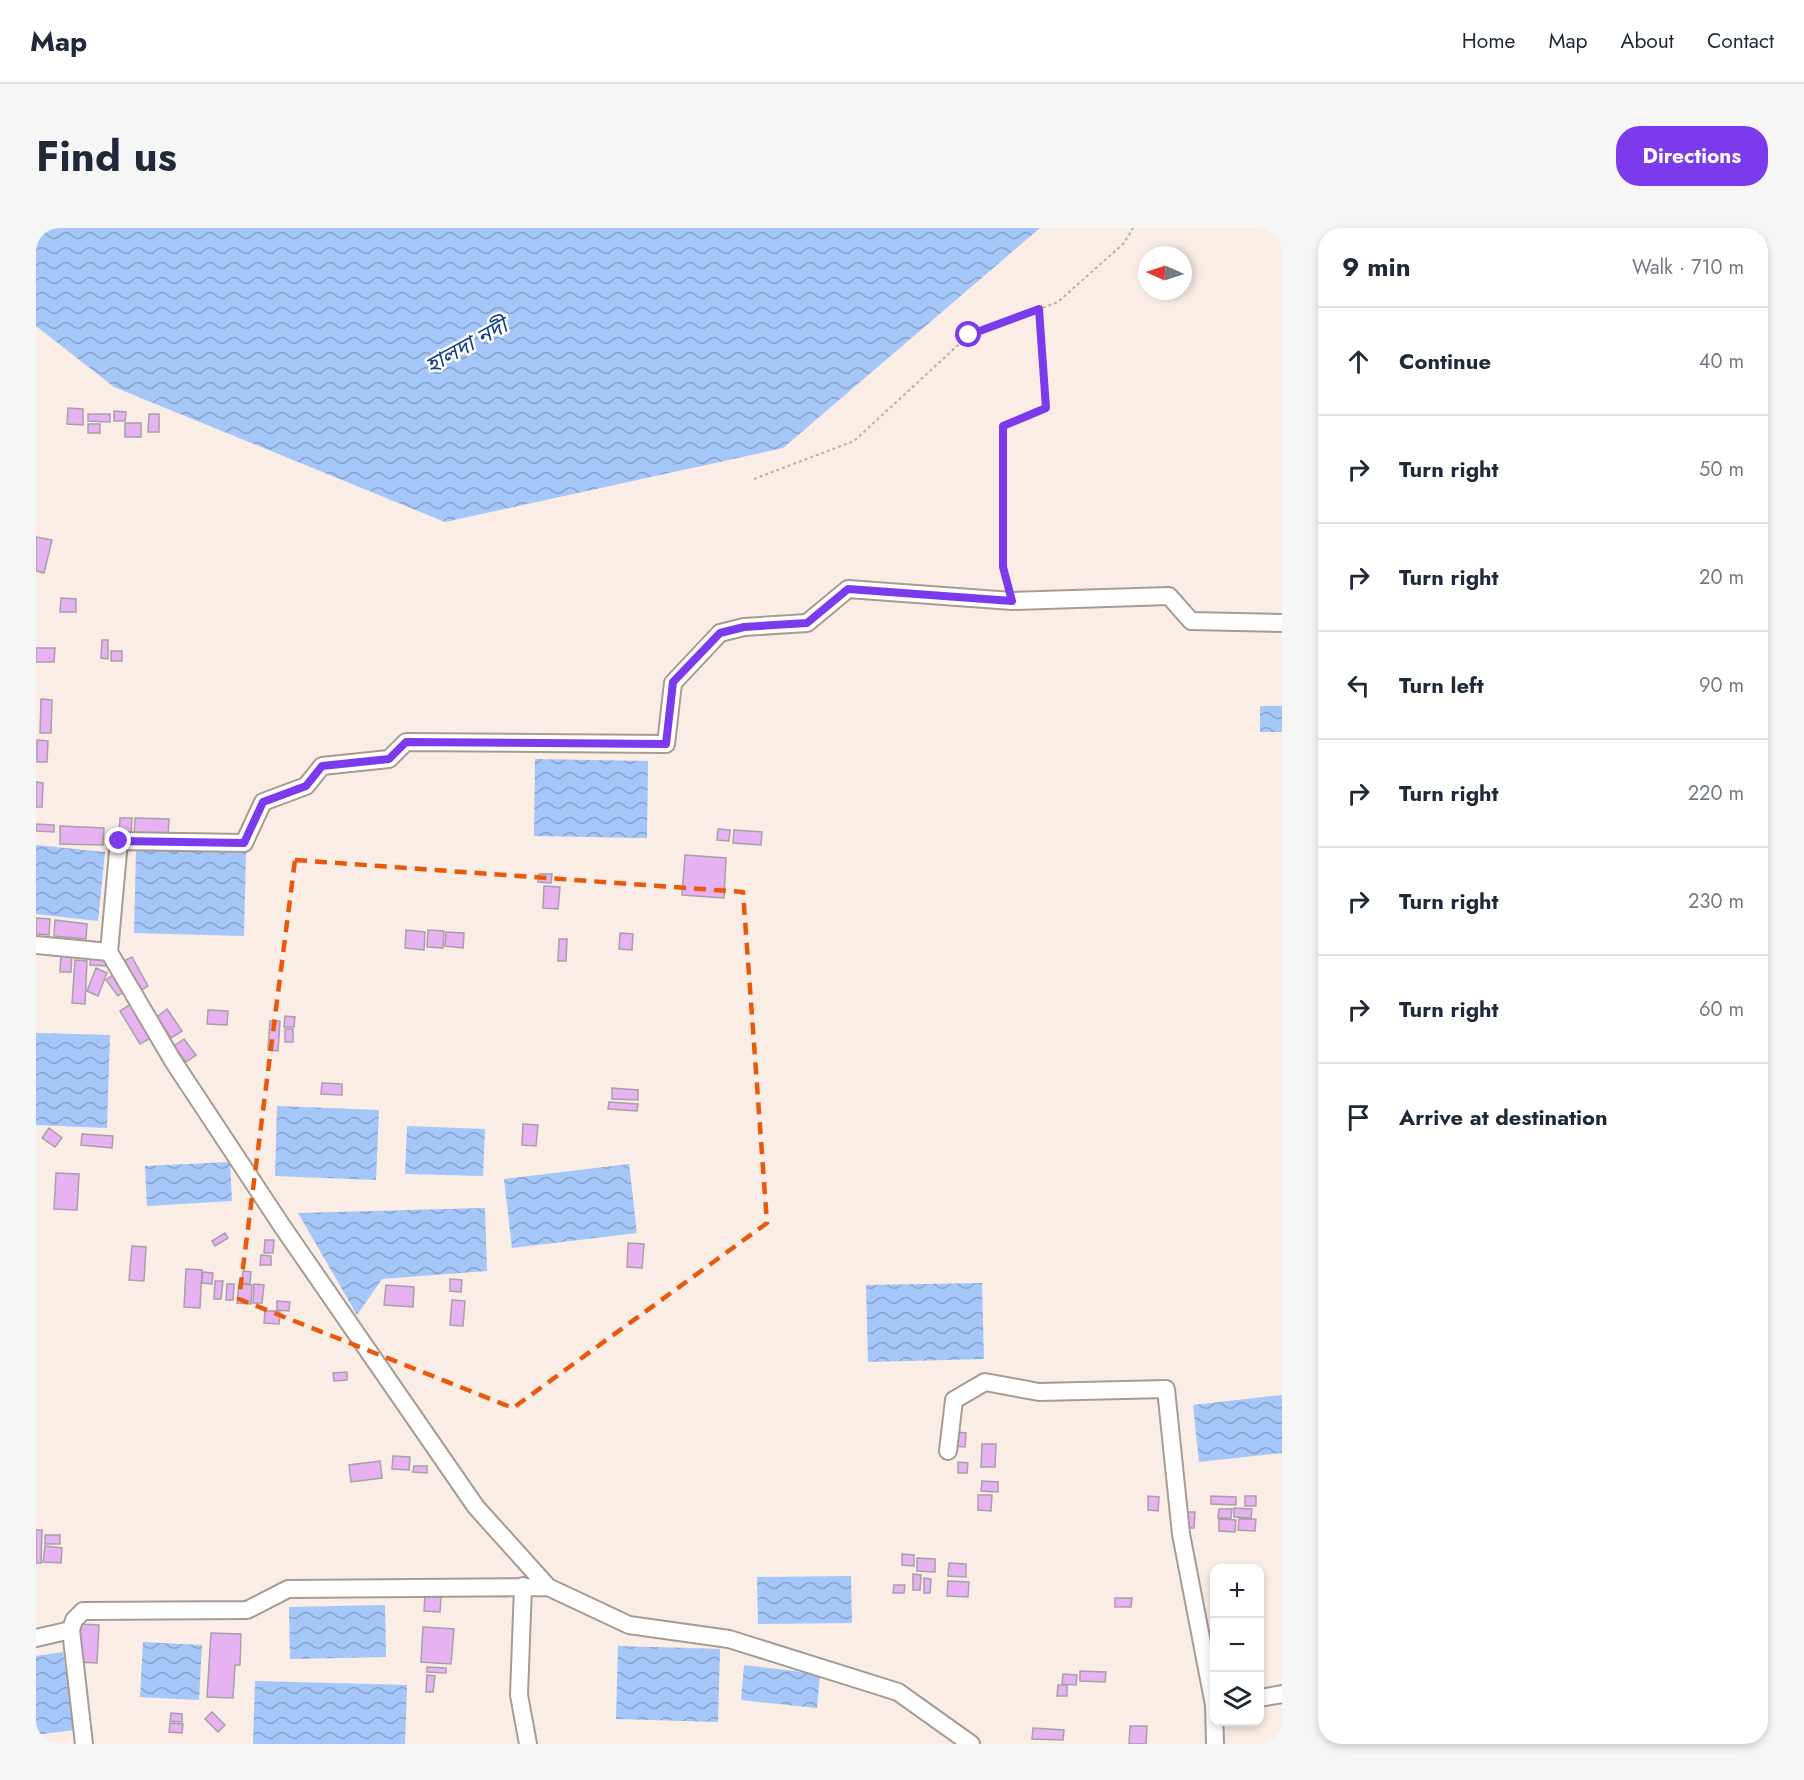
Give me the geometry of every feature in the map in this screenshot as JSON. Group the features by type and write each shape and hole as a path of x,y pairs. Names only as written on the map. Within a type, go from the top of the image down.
{"street":[{"path":"548,1587 476,1507 282,1226 173,1061 109,952 119,841 244,843 263,802 306,786 322,766 389,759 406,742 666,744 673,682 720,633 744,627 807,623 848,589 1012,601 1169,596 1191,621 1282,623"},
{"path":"36,945 109,952"},
{"path":"948,1451 954,1400 985,1382 1039,1392 1166,1389 1181,1534 1210,1684"},
{"path":"523,1586 519,1695 528,1744"},
{"path":"84,1744 71,1630 74,1620 83,1611 247,1610 288,1589 523,1586 548,1587 629,1625 729,1639 898,1692 971,1744"},
{"path":"36,1638 71,1630"},
{"path":"1264,1697 1282,1695"},
{"path":"1215,1726 1215,1744"}],"path":[{"path":"754,478 854,441 969,335 1058,302 1124,243 1133,228"},
{"path":"1012,601 1003,567 1003,426 1046,408 1039,309"}],"highlighted area":[{"path":"295,860 743,892 767,1223 513,1408 239,1299"}],"water":[{"name":"হালদা নদী","path":"36,228 1040,228 783,448 445,522 114,387 36,326"},
{"path":"1260,706 1282,706 1282,732 1260,732"},
{"path":"535,759 648,761 647,838 534,836"},
{"path":"36,845 105,852 98,921 36,914"},
{"path":"136,850 246,853 244,936 134,933"},
{"path":"36,1033 110,1035 107,1128 36,1125"},
{"path":"277,1106 379,1110 376,1180 275,1176"},
{"path":"407,1126 485,1129 483,1176 405,1174"},
{"path":"230,1162 232,1201 147,1206 145,1166"},
{"path":"629,1164 637,1233 512,1248 504,1179"},
{"path":"485,1208 487,1271 382,1279 357,1315 298,1213"},
{"path":"982,1283 984,1359 868,1362 866,1285"},
{"path":"1282,1395 1282,1453 1199,1462 1193,1405"},
{"path":"851,1576 852,1623 758,1624 757,1577"},
{"path":"385,1605 386,1657 290,1659 289,1607"},
{"path":"143,1642 202,1645 199,1700 140,1697"},
{"path":"618,1646 720,1649 718,1722 616,1719"},
{"path":"63,1652 74,1730 36,1735 36,1656"},
{"path":"744,1665 820,1674 817,1708 741,1700"},
{"path":"255,1681 407,1685 405,1744 253,1744"}],"building":[{"path":"68,408 83,409 83,425 67,424"},
{"path":"114,411 126,412 125,421 114,421"},
{"path":"88,414 110,414 110,422 88,421"},
{"path":"149,414 159,414 159,432 148,432"},
{"path":"125,423 141,423 141,437 125,437"},
{"path":"88,424 100,424 100,433 88,433"},
{"path":"36,537 52,540 44,573 36,571"},
{"path":"61,598 76,599 76,612 60,612"},
{"path":"102,640 108,640 108,659 101,658"},
{"path":"36,648 55,648 54,662 36,662"},
{"path":"111,651 122,651 122,661 111,661"},
{"path":"41,699 52,700 51,733 40,733"},
{"path":"37,740 48,741 47,762 37,762"},
{"path":"36,782 43,783 42,807 36,807"},
{"path":"120,818 132,818 131,835 119,834"},
{"path":"135,818 169,819 168,838 134,837"},
{"path":"36,824 54,825 54,832 36,831"},
{"path":"60,826 104,828 103,845 60,844"},
{"path":"718,829 730,830 729,841 717,840"},
{"path":"734,830 762,832 761,845 733,843"},
{"path":"685,855 726,858 724,898 682,895"},
{"path":"539,874 552,874 551,883 538,882"},
{"path":"544,886 560,887 558,909 543,908"},
{"path":"36,918 50,919 49,935 36,934"},
{"path":"55,920 87,924 86,939 54,936"},
{"path":"406,930 425,932 424,950 405,948"},
{"path":"428,930 444,931 443,948 427,947"},
{"path":"446,932 464,933 463,948 445,946"},
{"path":"620,933 633,934 632,950 619,949"},
{"path":"559,939 567,939 566,961 558,961"},
{"path":"61,953 72,954 71,972 60,972"},
{"path":"91,957 106,958 106,966 90,965"},
{"path":"132,957 148,986 140,991 124,961"},
{"path":"75,960 87,961 85,1004 72,1003"},
{"path":"96,968 107,973 98,996 87,991"},
{"path":"114,974 125,990 118,996 106,980"},
{"path":"134,1002 154,1036 140,1044 120,1011"},
{"path":"167,1009 182,1031 171,1038 157,1017"},
{"path":"208,1010 228,1011 227,1025 207,1024"},
{"path":"285,1016 295,1017 294,1027 284,1027"},
{"path":"270,1021 280,1021 278,1051 268,1050"},
{"path":"285,1029 293,1029 293,1042 285,1042"},
{"path":"184,1039 196,1055 186,1062 174,1046"},
{"path":"322,1083 342,1084 342,1095 321,1094"},
{"path":"612,1088 638,1090 638,1100 612,1099"},
{"path":"609,1102 638,1104 637,1111 608,1109"},
{"path":"523,1124 538,1125 536,1146 522,1145"},
{"path":"49,1128 62,1138 55,1147 42,1138"},
{"path":"82,1134 113,1136 112,1148 81,1145"},
{"path":"56,1173 79,1174 77,1210 54,1209"},
{"path":"225,1233 228,1238 215,1246 212,1241"},
{"path":"265,1240 274,1240 273,1253 264,1253"},
{"path":"628,1243 644,1244 642,1268 627,1267"},
{"path":"132,1246 146,1247 144,1281 129,1280"},
{"path":"261,1255 271,1256 271,1265 260,1265"},
{"path":"186,1269 202,1270 200,1308 184,1307"},
{"path":"243,1271 251,1272 250,1284 242,1283"},
{"path":"203,1272 213,1273 212,1284 202,1283"},
{"path":"450,1279 462,1280 461,1292 450,1291"},
{"path":"215,1281 223,1281 221,1299 214,1299"},
{"path":"227,1284 234,1284 233,1300 226,1300"},
{"path":"239,1284 252,1285 251,1304 237,1303"},
{"path":"254,1284 264,1285 262,1303 253,1303"},
{"path":"386,1285 414,1287 413,1307 384,1305"},
{"path":"452,1300 465,1301 463,1326 450,1325"},
{"path":"277,1301 290,1302 289,1311 277,1310"},
{"path":"265,1311 280,1311 279,1324 264,1323"},
{"path":"347,1372 347,1380 334,1381 333,1373"},
{"path":"956,1432 966,1433 965,1447 955,1446"},
{"path":"982,1444 996,1444 995,1467 981,1467"},
{"path":"393,1456 410,1457 409,1470 392,1469"},
{"path":"380,1461 382,1478 351,1482 349,1465"},
{"path":"958,1462 968,1463 967,1473 958,1473"},
{"path":"414,1466 427,1466 427,1473 413,1472"},
{"path":"982,1481 998,1482 998,1492 981,1491"},
{"path":"978,1495 992,1495 991,1511 978,1510"},
{"path":"1148,1496 1159,1497 1158,1511 1148,1510"},
{"path":"1211,1496 1236,1497 1236,1505 1211,1504"},
{"path":"1245,1496 1256,1496 1256,1506 1245,1506"},
{"path":"1234,1508 1252,1509 1251,1518 1234,1517"},
{"path":"1219,1509 1232,1509 1231,1518 1218,1518"},
{"path":"1187,1512 1195,1512 1194,1528 1186,1528"},
{"path":"1219,1519 1236,1520 1235,1532 1219,1531"},
{"path":"1239,1519 1256,1519 1255,1531 1238,1530"},
{"path":"36,1530 42,1530 41,1563 36,1563"},
{"path":"45,1535 60,1535 60,1544 45,1544"},
{"path":"45,1546 62,1548 61,1563 43,1562"},
{"path":"902,1554 914,1555 914,1566 902,1565"},
{"path":"917,1558 935,1559 935,1572 917,1571"},
{"path":"949,1563 966,1564 966,1577 948,1576"},
{"path":"913,1574 921,1575 920,1590 913,1590"},
{"path":"924,1578 931,1579 930,1593 924,1593"},
{"path":"948,1581 969,1582 968,1597 947,1596"},
{"path":"894,1585 905,1585 904,1593 893,1593"},
{"path":"425,1596 441,1597 440,1612 424,1611"},
{"path":"1115,1598 1132,1598 1131,1607 1115,1607"},
{"path":"80,1624 99,1625 97,1663 78,1662"},
{"path":"423,1627 454,1629 451,1664 421,1662"},
{"path":"211,1633 241,1634 240,1665 235,1665 233,1698 207,1697"},
{"path":"427,1667 446,1668 446,1673 427,1672"},
{"path":"1080,1671 1106,1672 1105,1682 1080,1681"},
{"path":"1063,1674 1077,1675 1076,1685 1062,1684"},
{"path":"427,1675 435,1676 433,1692 426,1692"},
{"path":"1058,1685 1067,1685 1067,1696 1057,1696"},
{"path":"212,1712 225,1725 218,1732 205,1719"},
{"path":"171,1713 182,1714 182,1722 170,1721"},
{"path":"170,1723 183,1724 182,1733 169,1732"},
{"path":"1130,1726 1147,1726 1146,1744 1129,1744"},
{"path":"1033,1728 1064,1730 1063,1740 1032,1739"}],"route":[{"path":"119,841 244,843 263,802 306,786 322,766 389,759 406,742 666,744 673,682 720,633 744,627 807,623 848,589 1012,601 1003,567 1003,426 1046,408 1039,309 969,335"}]}
